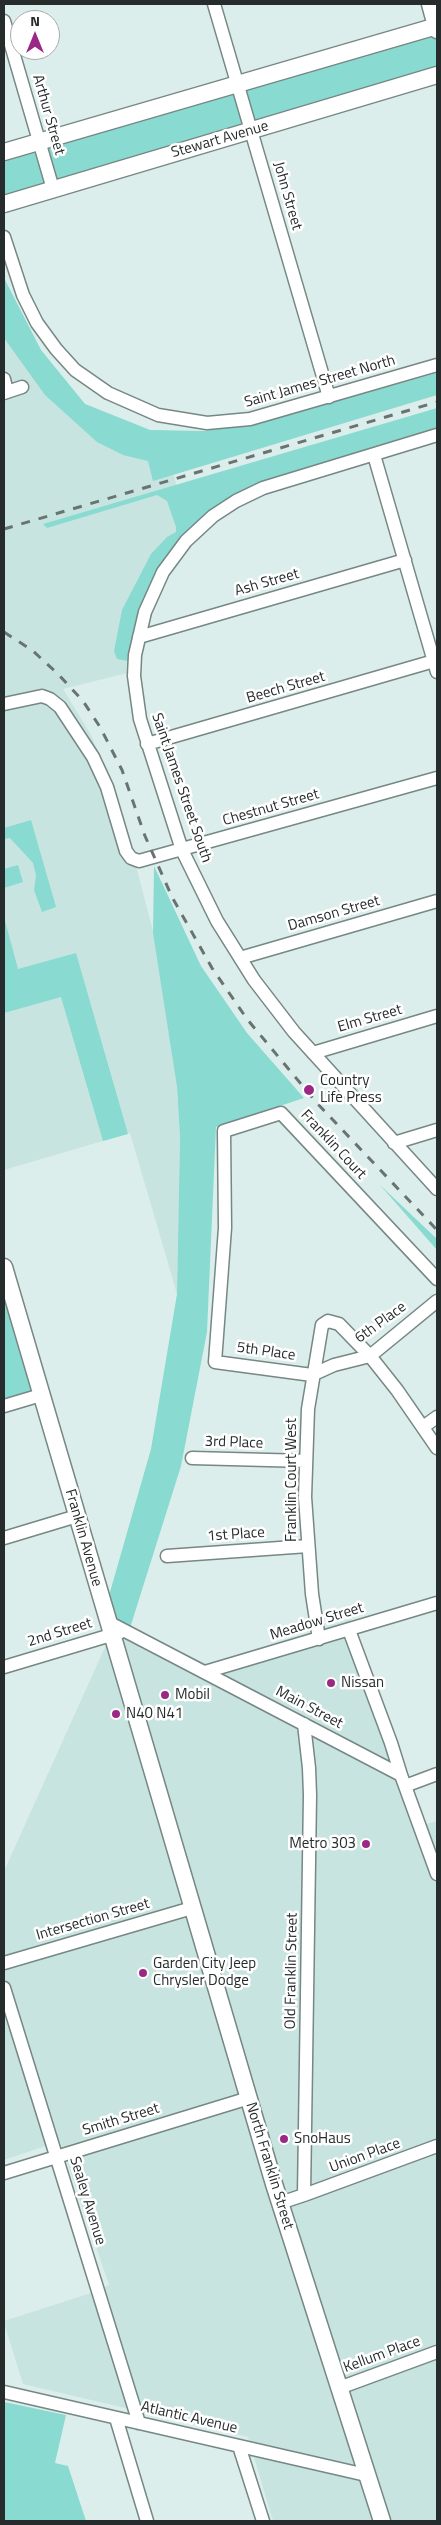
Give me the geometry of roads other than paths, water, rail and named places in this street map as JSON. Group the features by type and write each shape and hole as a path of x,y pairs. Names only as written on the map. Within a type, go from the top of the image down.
{"main road":[{"path":"4,152 437,27 430,4"},
{"name":"Stewart Avenue","path":"4,204 437,76"},
{"name":"Franklin Avenue","path":"4,1271 77,1516 115,1629 163,1809"},
{"name":"North Franklin Street","path":"163,1809 280,2203 382,2521"}],"street":[{"name":"John Street","path":"214,4 329,397"},
{"name":"Arthur Street","path":"4,21 53,189"},
{"name":"Saint James Street North","path":"4,237 23,295 37,323 56,349 88,380 126,403 158,415 206,423 250,419 437,365"},
{"path":"4,379 6,392 22,387"},
{"name":"Saint James Street South","path":"437,435 263,488 236,501 213,516 184,544 163,572 145,612 135,655 135,694 147,744 182,850 202,894 240,958 274,1006 313,1053 437,1189"},
{"path":"374,455 436,666"},
{"name":"Ash Street","path":"139,637 404,560"},
{"name":"Beech Street","path":"147,744 436,666"},
{"name":"Chestnut Street","path":"4,704 42,696 50,699 60,708 80,734 97,764 126,851 131,858 143,861 437,778"},
{"name":"Damson Street","path":"240,958 437,901"},
{"name":"Elm Street","path":"313,1053 437,1016"},
{"name":"Franklin Court","path":"215,1362 225,1228 224,1131 281,1113 437,1278"},
{"path":"394,1143 437,1130"},
{"name":"6th Place","path":"312,1375 334,1365 370,1356 437,1301"},
{"name":"Franklin Court West","path":"319,1639 308,1546 306,1461 308,1409 320,1327 325,1323 334,1321 370,1356"},
{"path":"370,1356 437,1448"},
{"name":"5th Place","path":"215,1362 312,1375"},
{"path":"4,1406 41,1395"},
{"path":"423,1427 437,1417"},
{"name":"3rd Place","path":"192,1458 306,1461"},
{"path":"4,1538 77,1516"},
{"name":"1st Place","path":"168,1556 308,1546"},
{"name":"Meadow Street","path":"205,1672 437,1603"},
{"name":"2nd Street","path":"4,1667 115,1629"},
{"name":"Main Street","path":"115,1629 205,1672 304,1724 403,1781"},
{"path":"349,1630 392,1743 403,1781 437,1874"},
{"name":"Old Franklin Street","path":"304,1724 310,1768 310,1795 304,2195"},
{"path":"403,1781 437,1774"},
{"name":"Intersection Street","path":"4,1963 192,1908"},
{"name":"Sealey Avenue","path":"4,1988 139,2423"},
{"name":"Smith Street","path":"4,2173 249,2098"},
{"name":"Union Place","path":"304,2195 437,2146"},
{"path":"280,2203 304,2195"},
{"name":"Kellum Place","path":"339,2388 437,2352"},
{"name":"Atlantic Avenue","path":"4,2392 366,2475"},
{"path":"116,2418 147,2521"},
{"path":"239,2446 263,2521"}],"railway":[{"path":"4,529 437,402"},
{"path":"4,632 33,651 58,674 83,701 100,727 122,770 145,836 172,897 212,968 247,1019 316,1102 437,1230"}],"place":[{"name":"Country Life Press","path":"309,1090"},
{"name":"Nissan","path":"331,1683"},
{"name":"Mobil","path":"165,1695"},
{"name":"N40 N41","path":"116,1714"},
{"name":"Metro 303","path":"366,1844"},
{"name":"Garden City Jeep Chrysler Dodge","path":"143,1973"},
{"name":"SnoHaus","path":"284,2139"}]}
